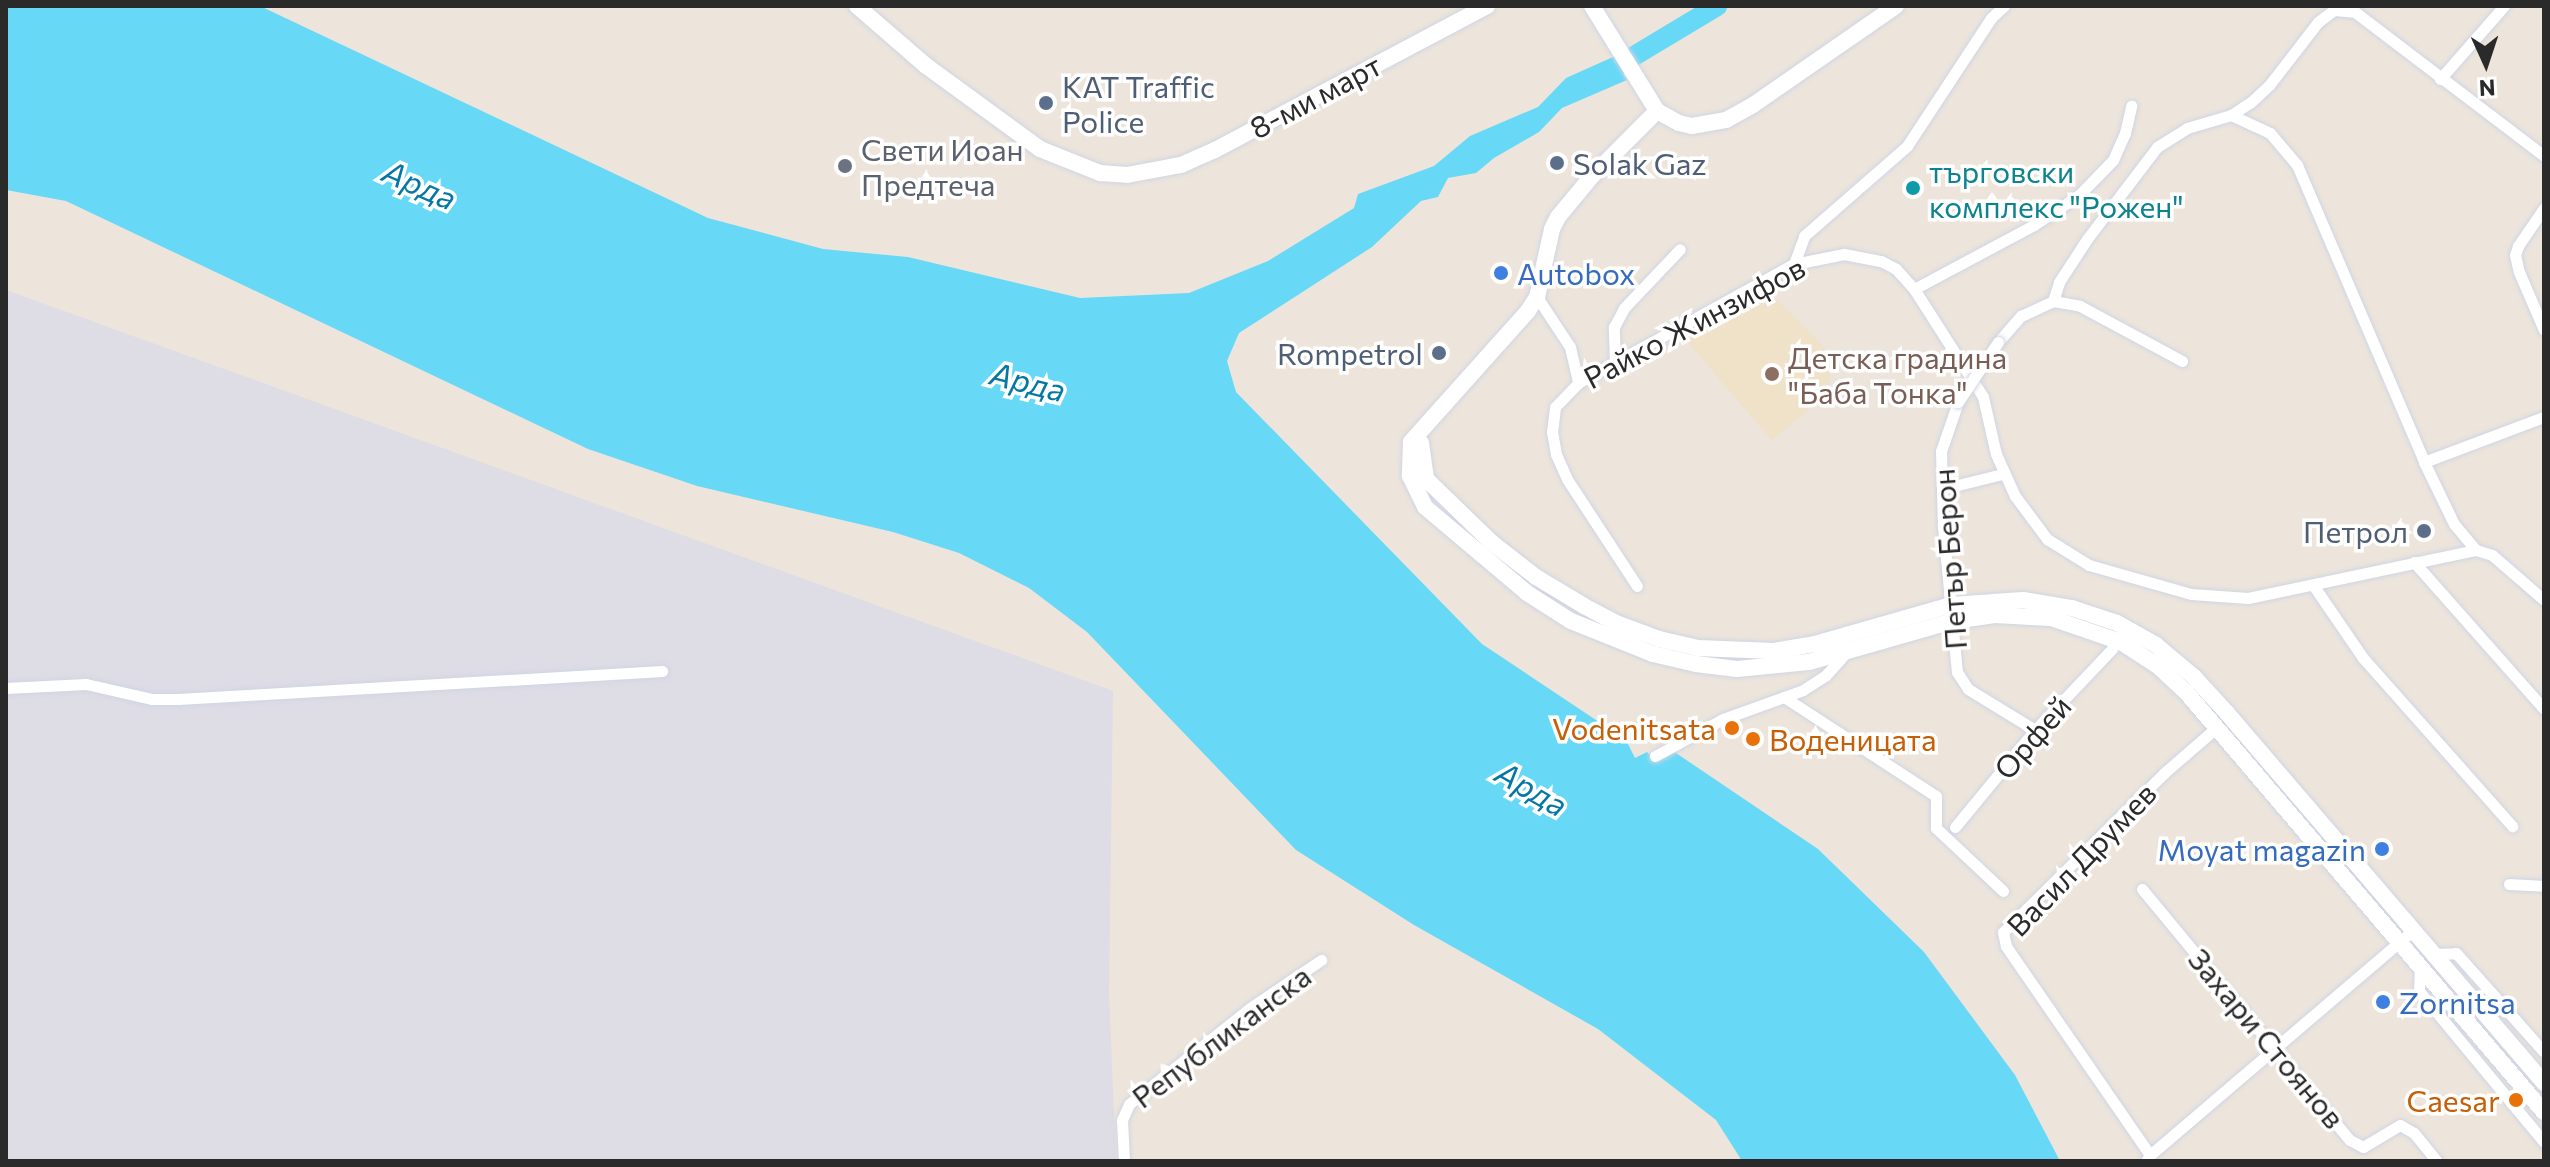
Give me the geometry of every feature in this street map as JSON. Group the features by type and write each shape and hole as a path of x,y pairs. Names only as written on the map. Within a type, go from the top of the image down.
{"main road":[{"name":"8-ми март","path":"857,6 925,65 1040,149 1100,173 1127,175 1170,168 1215,150 1487,6"},
{"path":"1592,6 1657,111 1692,126 1726,120 1828,57 1896,6"},
{"path":"1657,111 1592,176 1558,217 1552,229 1537,297 1516,327 1411,442 1410,476 1425,507 1527,593 1571,621 1653,654 1696,664 1774,668 1845,654 1952,613 2051,618 2121,642 2158,666 2216,728 2399,941 2426,959 2544,1083"},
{"path":"1424,426 1420,460 1426,479 1469,523 1548,585 1616,623 1659,639 1697,648 1774,651 2023,600 2072,608 2117,623 2156,645 2218,704 2413,930 2426,959 2544,1112"}],"street":[{"path":"1794,264 1804,236 1907,146 1991,18 2004,6"},
{"path":"2440,79 2504,6"},
{"path":"2182,361 2080,306 2053,301 2059,282 2087,239 2119,201 2157,147 2187,128 2231,115 2270,84 2318,22 2340,7 2355,12 2544,156"},
{"path":"1914,289 2034,225 2079,195 2113,160 2125,133 2131,106"},
{"path":"2231,115 2270,133 2297,165 2424,462 2454,524 2480,551 2544,600"},
{"path":"2544,208 2515,255 2519,272 2544,330"},
{"path":"1615,363 1614,327 1624,308 1680,249"},
{"name":"Райко Жинзифов","path":"1637,586 1567,479 1556,454 1552,432 1555,407 1578,383 1794,264 1816,257 1860,255 1896,269 1914,289 1983,397 2002,474 2031,521 2047,539 2089,565 2113,575 2220,598 2248,598 2480,551"},
{"path":"1537,297 1570,347 1578,383"},
{"name":"Петър Берон","path":"2035,730 1968,689 1957,672 1941,451 1958,402 1998,342 2021,316 2053,301"},
{"path":"2424,462 2544,417"},
{"path":"1942,489 2002,474"},
{"path":"2414,562 2544,709"},
{"path":"2313,585 2363,658 2512,826"},
{"name":"Орфей","path":"1955,827 2035,730 2112,649"},
{"path":"1655,756 1723,719 1784,697 1826,675 1845,654"},
{"path":"6,688 86,684 152,699 178,699 662,671"},
{"path":"1784,697 1936,796 1936,828 2003,891"},
{"name":"Васил Друмев","path":"2148,1158 2006,946 2003,932 2164,773 2216,728"},
{"path":"2509,884 2544,886"},
{"name":"Захари Стоянов","path":"2142,889 2356,1145 2370,1144 2400,1125 2414,1133 2437,1161"},
{"path":"2148,1158 2413,930"},
{"path":"2544,1052 2456,953 2426,959 2419,991 2544,1142"},
{"name":"Републиканска","path":"1124,1161 1122,1120 1129,1104 1250,1008 1321,960"}],"shaded area":[{"path":"6,290 1113,691 1109,994 1116,1161 6,1161"},
{"name":"Детска градина \"Баба Тонка\"","path":"1770,293 1832,355 1828,393 1772,441 1683,337"}],"water":[{"name":"Арда","path":"6,6 260,6 708,218 823,249 908,257 1080,298 1189,293 1268,261 1354,208 1358,194 1434,166 1470,136 1538,107 1566,78 1613,57 1627,80 1562,108 1539,132 1494,158 1476,173 1448,178 1438,197 1421,201 1372,247 1239,333 1227,361 1236,392 1482,644 1626,740 1635,758 1647,752 1655,760 1673,751 1818,849 1924,952 2015,1075 2060,1161 1742,1161 1716,1120 1598,1029 1414,925 1296,850 1087,632 1029,588 959,553 893,532 697,486 588,449 66,201 6,190"}],"waterway":[{"path":"1594,80 1717,6"}],"place":[{"name":"KAT Traffic Police","path":"1046,103"},
{"name":"Solak Gaz","path":"1557,163"},
{"name":"Свети Иоан Предтеча","path":"845,166"},
{"name":"търговски комплекс \"Рожен\"","path":"1913,188"},
{"name":"Autobox","path":"1501,273"},
{"name":"Rompetrol","path":"1439,353"},
{"name":"Детска градина \"Баба Тонка\"","path":"1772,374"},
{"name":"Петрол","path":"2424,531"},
{"name":"Vodenitsata","path":"1732,728"},
{"name":"Воденицата","path":"1753,739"},
{"name":"Moyat magazin","path":"2382,849"},
{"name":"Zornitsa","path":"2383,1002"},
{"name":"Caesar","path":"2516,1100"}]}
